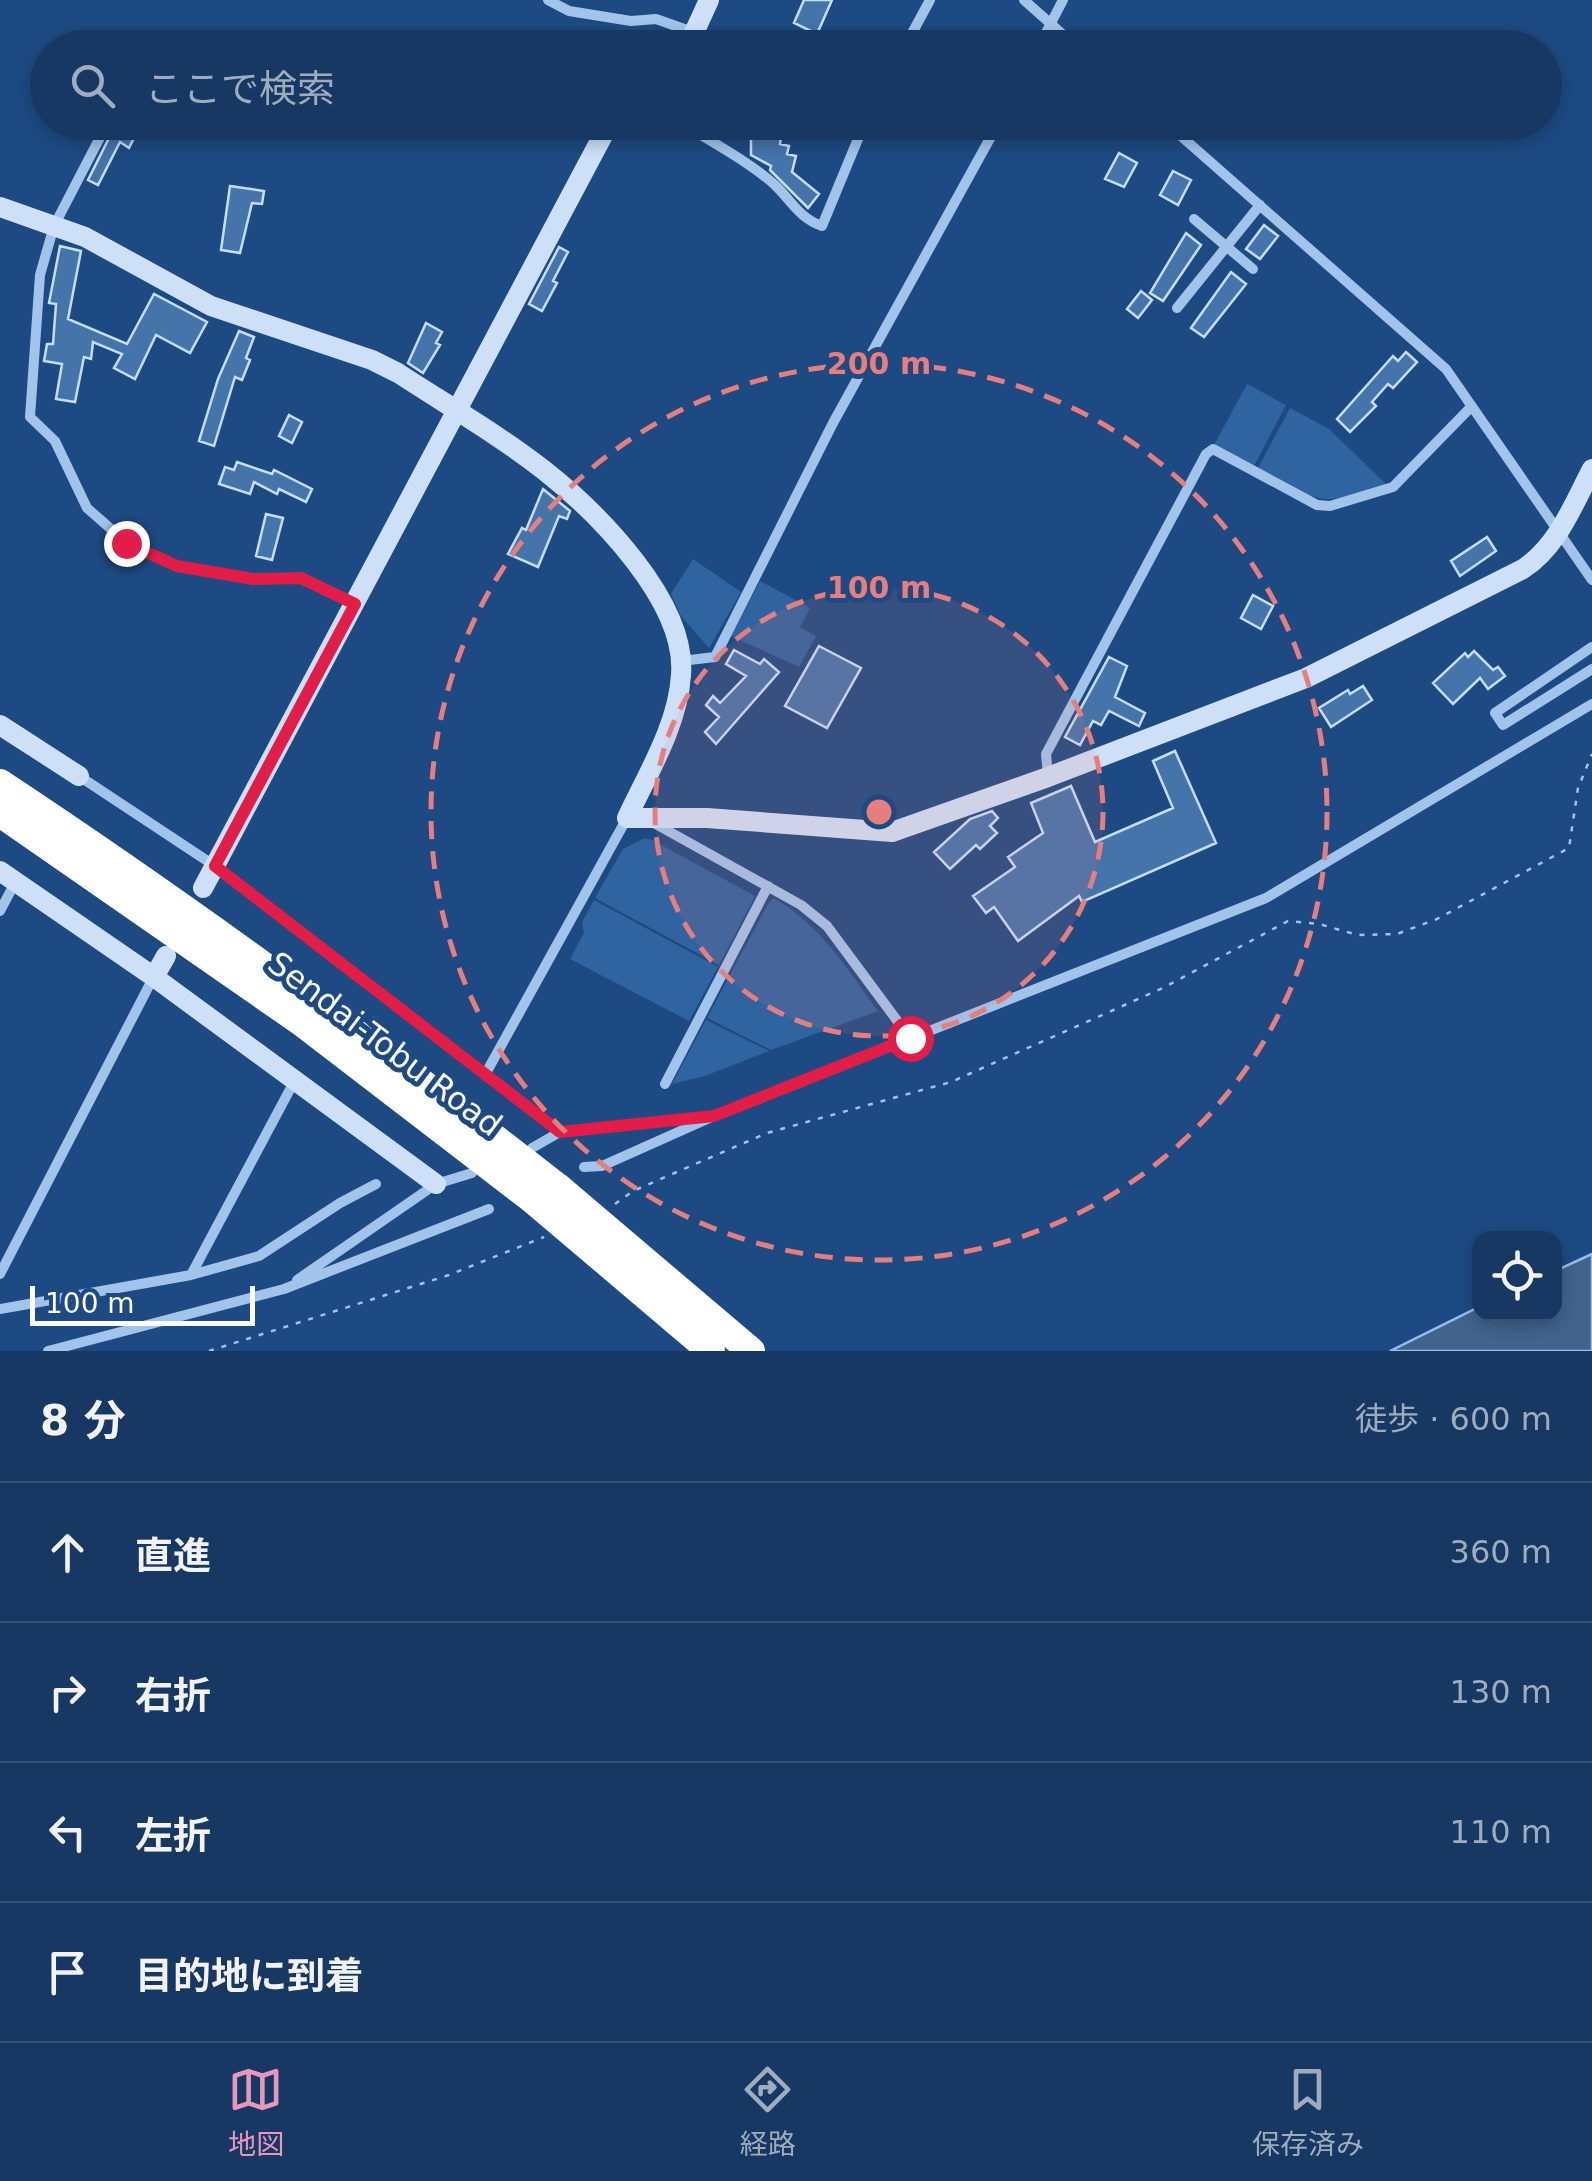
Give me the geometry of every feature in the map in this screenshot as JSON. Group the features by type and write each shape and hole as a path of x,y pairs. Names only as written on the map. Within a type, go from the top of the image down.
{"highway":[{"name":"Sendai-Tobu Road","path":"0,783 202,918 419,1079 559,1188 751,1351"},
{"name":"Sendai-Tobu Road","path":"0,813 302,1022 533,1200 711,1351"}],"street":[{"path":"548,0 569,11 656,20 673,30"},
{"path":"694,30 708,0"},
{"path":"914,30 930,0"},
{"path":"1024,0 1058,30"},
{"path":"1047,30 1062,0"},
{"path":"99,140 54,226 40,275 30,417 55,441 87,508 126,543 177,566 253,579 301,578 355,604"},
{"path":"202,888 601,140"},
{"path":"709,140 778,188 791,207 822,226 858,140"},
{"path":"681,662 716,657 834,423 989,140"},
{"path":"1186,140 1446,369 1592,580"},
{"path":"1178,308 1260,205"},
{"path":"0,207 85,237 211,306 372,360 398,373 544,470 624,550 668,610 679,641 681,662 677,705 636,818 486,1073"},
{"path":"1194,218 1253,269"},
{"path":"1048,778 1046,754 1206,454 1214,449 1317,505 1330,506 1393,488 1472,407"},
{"path":"636,818 707,818 892,832 1048,778 1306,678 1523,569 1541,557 1558,533 1592,469"},
{"path":"1592,648 1495,713 1503,726 1592,669"},
{"path":"584,1167 602,1166 714,1116 1266,898 1592,704"},
{"path":"0,725 215,866 560,1132"},
{"path":"636,818 801,905 827,926 910,1038"},
{"path":"0,911 8,876 154,977 436,1184"},
{"path":"665,1084 768,886"},
{"path":"0,1274 166,956"},
{"path":"191,1276 295,1080"},
{"path":"532,1148 560,1132 714,1116"},
{"path":"284,1289 436,1184 472,1173"},
{"path":"0,1309 191,1276 259,1256 340,1202 376,1184"},
{"path":"48,1351 284,1289 489,1209"}],"path":[{"path":"614,1205 633,1191 767,1134 950,1082 1162,988 1288,921 1319,924 1358,935 1397,934 1437,919 1569,848 1578,788 1592,754"},
{"path":"209,1351 449,1276 545,1236"}],"shaded area":[{"path":"1247,384 1286,405 1254,466 1214,445"},
{"path":"1290,408 1329,429 1386,484 1345,497 1319,498 1258,468"},
{"path":"693,559 741,592 709,648 681,616 671,594"},
{"path":"760,581 810,608 800,627 816,636 799,667 731,636"},
{"path":"645,838 755,896 719,965 595,898 623,849"},
{"path":"774,898 820,935 878,1011 771,1050 707,1018"},
{"path":"594,900 718,967 689,1021 570,959 584,933 582,922"},
{"path":"706,1020 769,1051 705,1076 672,1084"},
{"path":"1592,1254 1592,1351 1390,1351 1472,1310 1472,1321 1562,1321 1562,1268"}],"building":[{"path":"804,0 832,0 819,30 794,23"},
{"path":"108,140 133,140 129,148 120,142 98,185 88,180"},
{"path":"751,140 781,140 780,144 789,146 787,154 796,156 792,172 819,194 808,208 770,170 771,166 751,155"},
{"path":"1119,153 1137,163 1124,187 1105,179"},
{"path":"1173,171 1191,180 1178,205 1160,195"},
{"path":"230,186 264,191 262,204 252,203 240,253 221,250"},
{"path":"1264,225 1278,236 1260,259 1246,249"},
{"path":"1186,233 1201,245 1163,301 1150,293"},
{"path":"60,246 81,251 68,319 127,344 154,294 207,322 190,353 156,335 135,379 114,368 122,354 93,342 91,359 84,357 75,402 56,399 62,364 44,361 47,344 53,344 56,304 49,303"},
{"path":"559,247 568,252 542,311 529,304"},
{"path":"1231,272 1246,284 1204,337 1191,328"},
{"path":"1141,291 1152,300 1138,318 1127,309"},
{"path":"426,323 442,332 436,343 440,345 423,373 408,363"},
{"path":"239,331 254,337 246,358 250,360 242,380 235,377 214,446 199,441 218,379"},
{"path":"1406,352 1417,362 1393,388 1388,384 1372,402 1376,406 1350,432 1337,419 1393,356 1398,361"},
{"path":"289,415 302,422 292,443 279,436"},
{"path":"237,462 272,474 274,470 312,489 306,502 254,482 250,494 219,484 225,467 234,470"},
{"path":"543,489 570,511 567,519 559,516 538,567 508,554 522,528 526,530"},
{"path":"266,514 283,518 272,560 256,556"},
{"path":"1487,537 1496,551 1460,576 1451,561"},
{"path":"1253,595 1273,606 1261,629 1241,618"},
{"path":"819,646 861,668 827,728 785,706"},
{"path":"734,650 760,664 764,659 779,672 716,744 705,732 719,717 706,705 713,696 720,703 746,676 726,664"},
{"path":"1474,651 1505,676 1488,689 1480,678 1453,704 1433,683 1465,653 1468,657"},
{"path":"1109,657 1127,666 1115,697 1145,713 1139,726 1109,711 1101,725 1093,721 1080,745 1065,737"},
{"path":"1363,686 1372,700 1331,727 1319,708 1348,690 1350,694"},
{"path":"1175,751 1216,843 1082,902 1079,896 1018,941 994,907 986,913 973,896 1015,867 1008,857 1043,833 1031,803 1071,786 1095,842 1173,808 1153,761"},
{"path":"992,811 998,818 990,826 997,833 980,849 976,845 950,869 934,852 970,819"}],"route":[{"path":"126,543 177,566 253,579 301,578 355,604 215,866 560,1132 714,1116 910,1038"}]}
